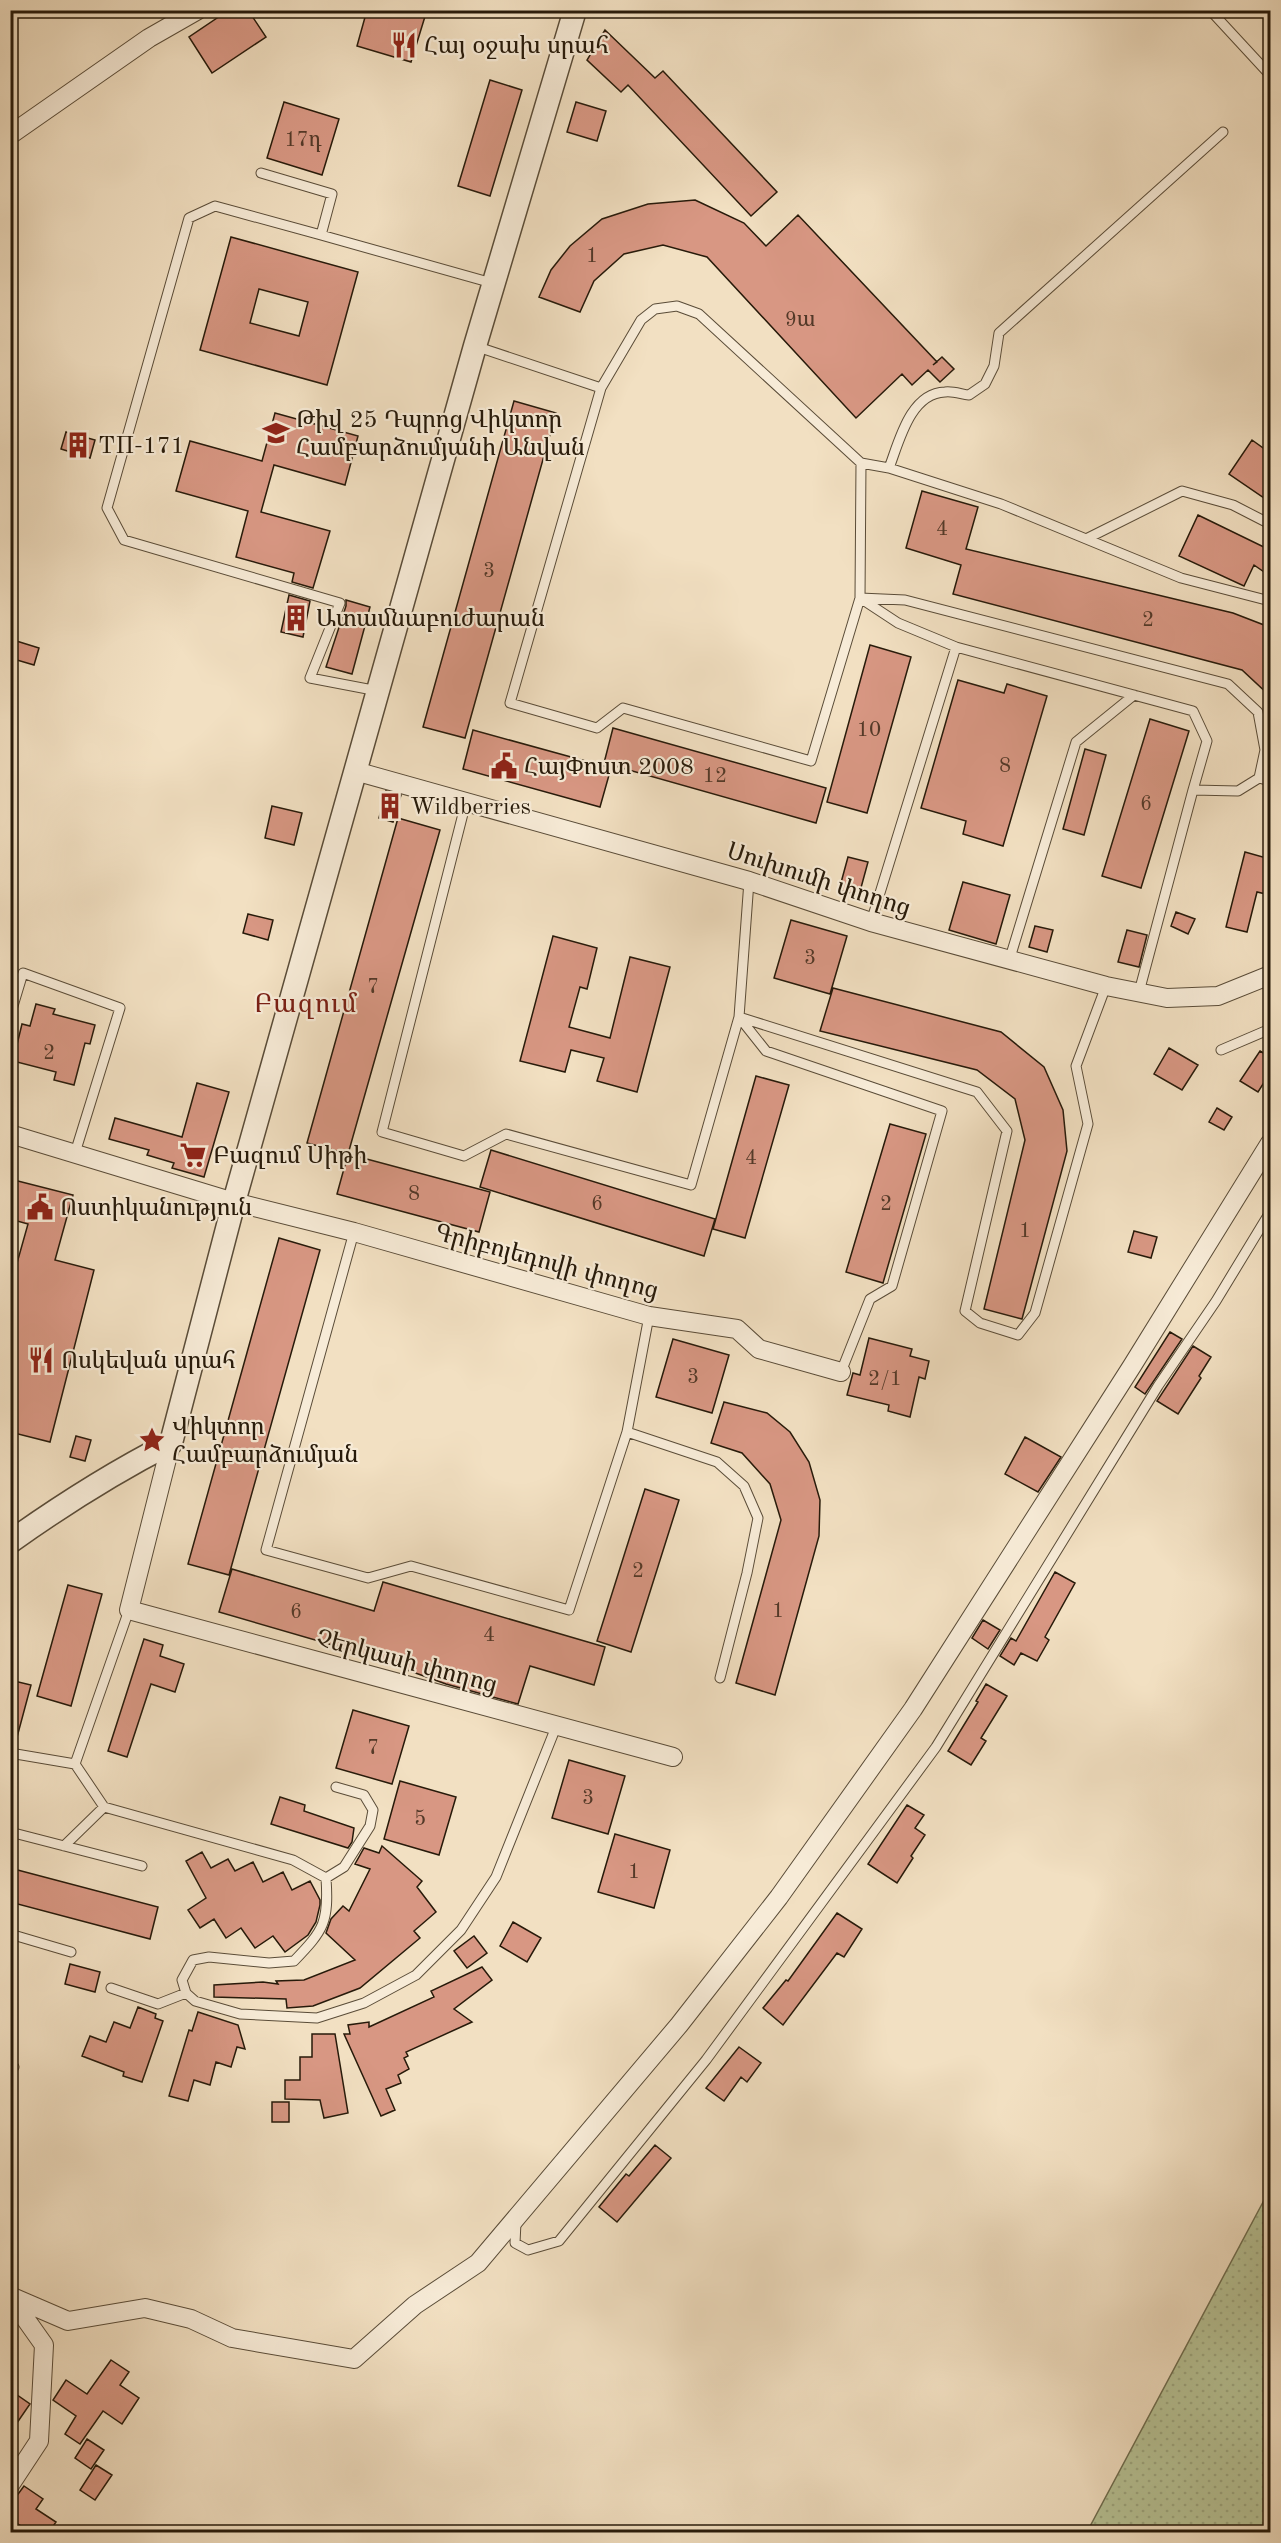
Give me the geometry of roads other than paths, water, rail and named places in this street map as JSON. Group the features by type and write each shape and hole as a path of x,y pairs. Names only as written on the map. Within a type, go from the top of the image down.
{"street":[{"path":"10,135 149,38 198,10"},
{"path":"129,1610 234,1202 492,283 575,10"},
{"name":"Սուխումի փողոց","path":"355,771 749,881 871,922 1107,986 1167,998 1218,996 1270,975"},
{"name":"Գրիբոյեդովի փողոց","path":"10,1134 234,1202 354,1232 649,1316 737,1329 759,1348 841,1372"},
{"path":"10,2297 68,2321 145,2308 191,2319 232,2338 354,2359 415,2305 478,2263 516,2221 679,2025 772,1907 913,1709 1270,1143"},
{"path":"10,1542 80,1493 123,1467 171,1443"},
{"name":"Չերկասի փողոց","path":"129,1610 673,1757"},
{"path":"10,2297 44,2345 39,2441 10,2485"}],"lane":[{"path":"1210,10 1270,75"},
{"path":"889,468 908,420 923,400 944,391 969,395 985,384 994,366 999,333 1223,132"},
{"path":"261,173 332,194 321,235"},
{"path":"378,691 310,678 340,603 124,540 107,508 189,218 215,206 492,283"},
{"path":"861,463 860,598 812,761 623,708 597,728 510,703 601,388 640,320 655,309 677,306 699,314 861,463 889,468 1001,504 1181,578 1270,601"},
{"path":"475,346 601,388"},
{"path":"1088,538 1182,491 1233,505 1270,524"},
{"path":"860,598 898,623 956,646 1193,711 1207,741 1139,992"},
{"path":"860,598 905,600 1228,684 1258,712 1265,750 1259,778 1238,791 1193,790"},
{"path":"871,922 956,646"},
{"path":"1009,961 1076,742 1134,695"},
{"path":"1259,778 1270,781"},
{"path":"466,802 382,1132 464,1156 506,1134 691,1185 739,1017 749,881"},
{"path":"10,1016 23,973 120,1008 75,1153"},
{"path":"739,1017 977,1092 1007,1131 965,1311 980,1323 1018,1335 1035,1313 1088,1124 1076,1066 1107,986"},
{"path":"739,1017 766,1051 942,1111 892,1286 870,1299 841,1372"},
{"path":"1221,1050 1270,1029"},
{"path":"516,2221 515,2243 528,2250 559,2241 706,2060 936,1747 1158,1386 1216,1301 1270,1212"},
{"path":"354,1232 266,1550 368,1578 411,1566 569,1610 627,1432 649,1316"},
{"path":"627,1432 717,1462 744,1486 758,1518 747,1573 720,1678"},
{"path":"75,1764 129,1610"},
{"path":"326,1878 328,1907 318,1936 294,1961 269,1963 209,1957 193,1960 182,1980 186,1993 195,2001 240,2014 317,2018 364,2003 416,1975 461,1930 496,1877 556,1727"},
{"path":"10,1753 75,1764 104,1806 293,1860 326,1878"},
{"path":"326,1878 344,1867 370,1826 373,1810 364,1795 336,1786"},
{"path":"64,1846 104,1806"},
{"path":"10,1832 142,1866"},
{"path":"10,1934 71,1952"},
{"path":"111,1988 158,2004 186,1993"},
{"path":"10,2064 14,2067 10,2071"}],"place":[{"name":"Հայ օջախ սրահ","path":"404,45"},
{"name":"Թիվ 25 Դպրոց Վիկտոր Համբարձումյանի Անվան","path":"276,433"},
{"name":"ТП-171","path":"78,445"},
{"name":"Ատամնաբուժարան","path":"296,618"},
{"name":"ՀայՓոստ 2008","path":"504,766"},
{"name":"Wildberries","path":"390,806"},
{"name":"Բազում Սիթի","path":"193,1155"},
{"name":"Ոստիկանություն","path":"40,1207"},
{"name":"Ոսկեվան սրահ","path":"41,1360"},
{"name":"Վիկտոր Համբարձումյան","path":"152,1440"}],"district":[{"name":"Բազում","path":"306,1003"}]}
